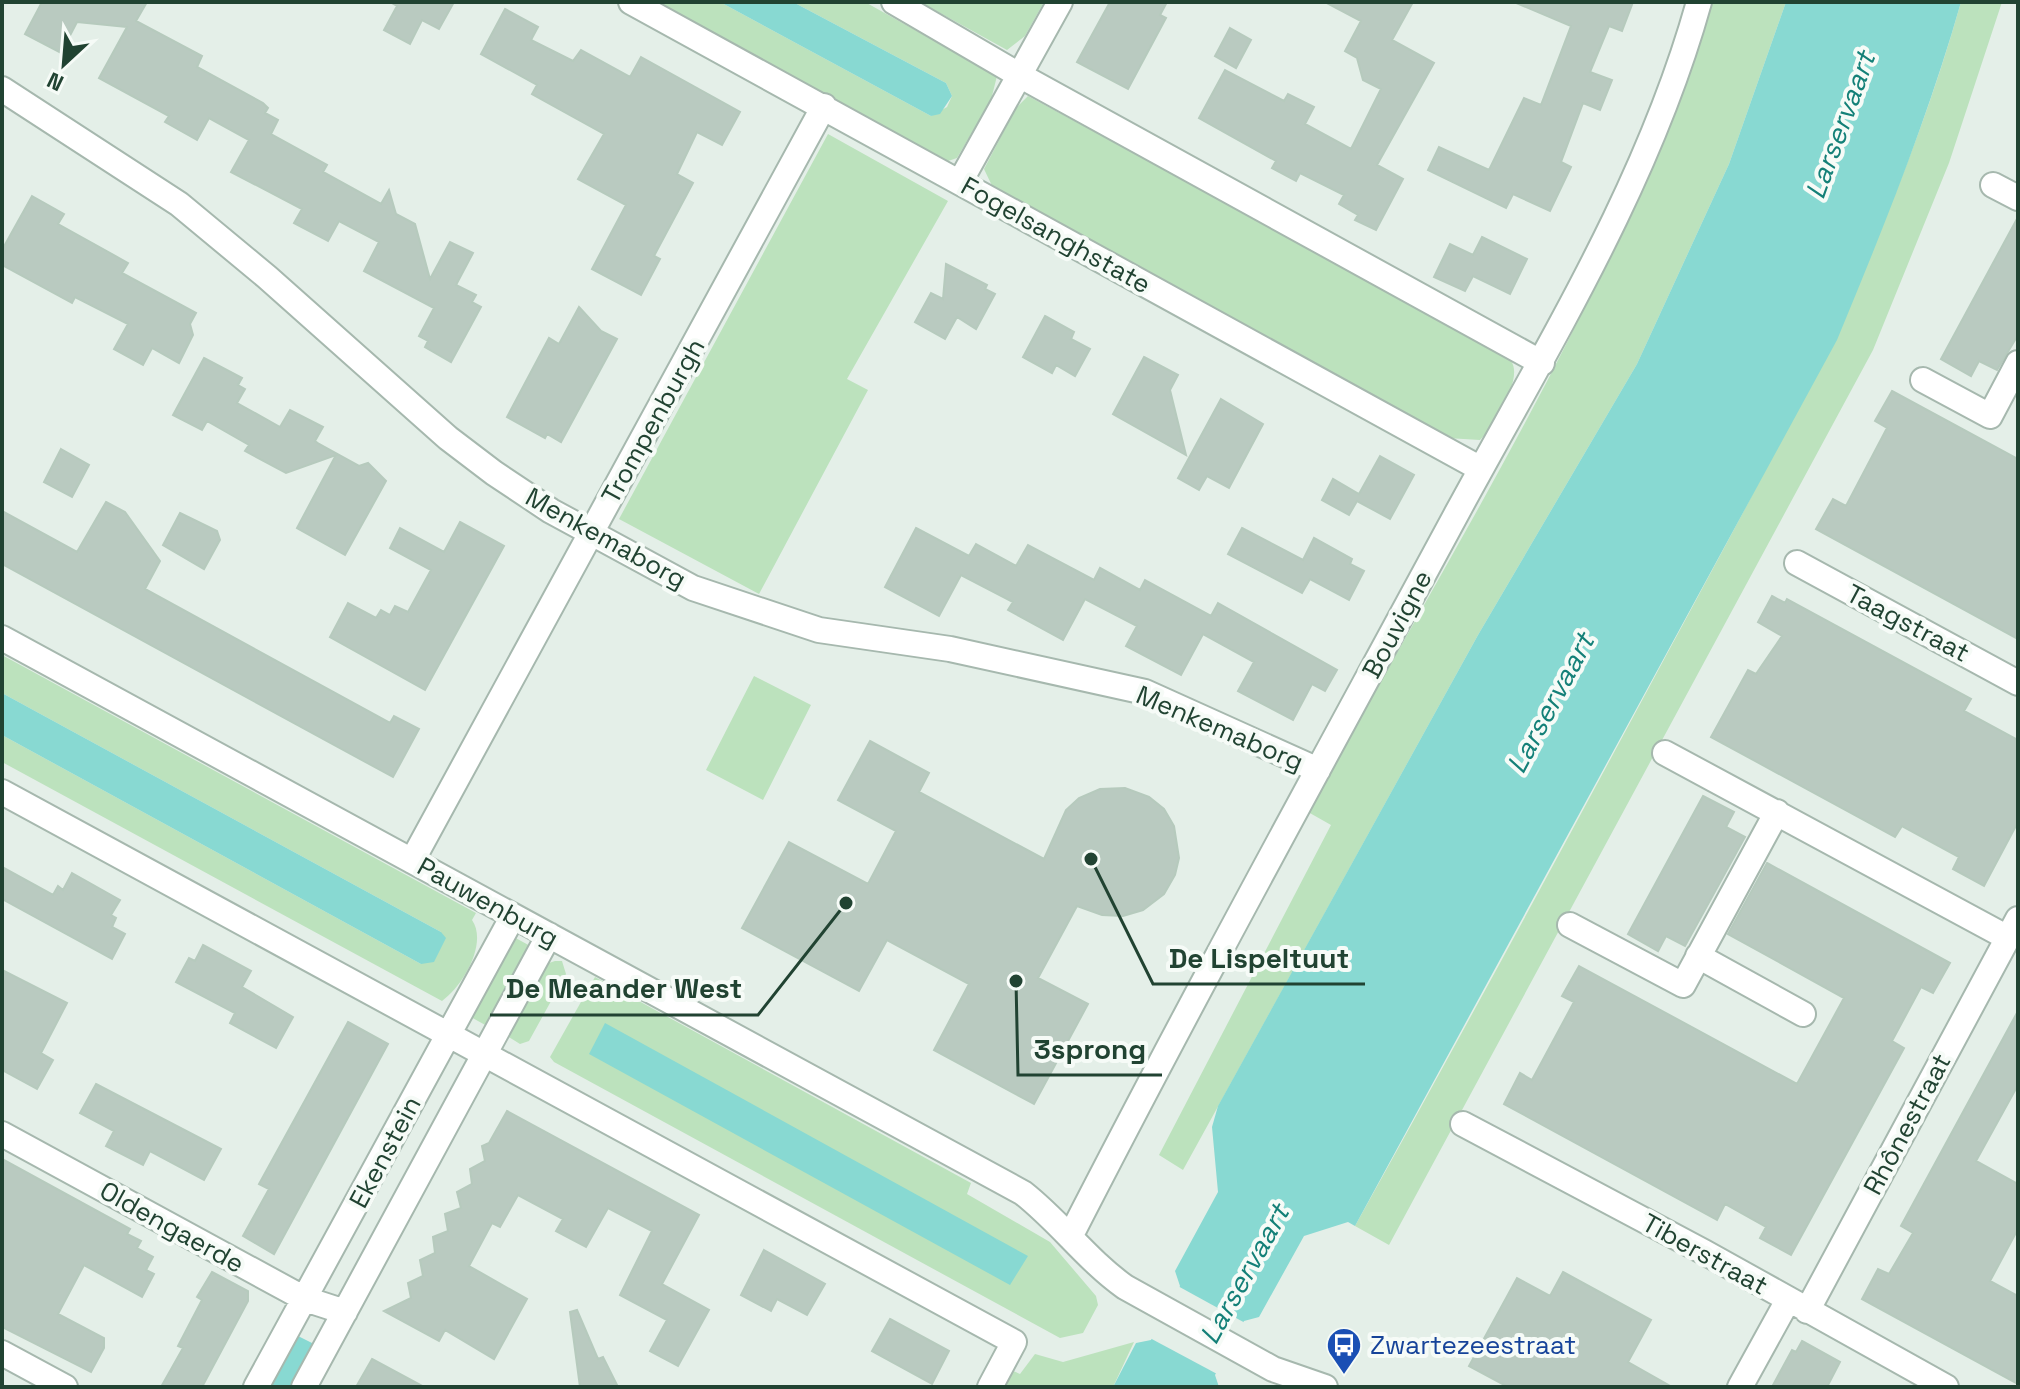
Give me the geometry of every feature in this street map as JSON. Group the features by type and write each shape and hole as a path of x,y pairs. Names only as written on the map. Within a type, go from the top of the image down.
{"street":[{"name":"Fogelsanghstate","path":"631,2 1481,469"},
{"path":"894,2 1019,75 1542,363"},
{"path":"960,182 1060,2"},
{"name":"Bouvigne","path":"1070,1237 1318,770 1542,363 1646,158 1679,74 1699,2"},
{"name":"Menkemaborg","path":"2,89 179,204 267,277 448,438 551,511 693,588 819,630 950,649 1145,692 1318,770"},
{"name":"Trompenburgh","path":"412,861 824,106"},
{"path":"1993,185 2018,198"},
{"path":"1923,380 1990,416 2010,396 2018,363"},
{"name":"Taagstraat","path":"1797,563 2018,683"},
{"name":"Pauwenburg","path":"2,638 1023,1193 1051,1215 1108,1275 1281,1378 1325,1387"},
{"name":"Rhônestraat","path":"1665,753 2013,929 1798,1305 1740,1387"},
{"path":"2,792 1014,1342 990,1387"},
{"path":"1570,925 1683,985 1777,812"},
{"name":"Ekenstein","path":"256,1387 513,916"},
{"name":"Ekenstein","path":"304,1387 549,935"},
{"path":"1698,956 1803,1014"},
{"name":"Tiberstraat","path":"1463,1124 1946,1387"},
{"name":"Oldengaerde","path":"2,1134 305,1299 345,1312"},
{"path":"2,1353 65,1387"}],"green space":[{"path":"648,2 720,2 931,116 947,107 952,96 946,83 793,2 865,2 997,76 991,100 957,158 942,163"},
{"path":"920,2 1044,2 1025,36 1007,50"},
{"path":"1713,2 1786,2 1729,164 1637,364 1478,635 1183,1170 1159,1155 1331,825 1308,812 1475,515 1581,315 1630,213 1674,109"},
{"path":"1961,2 2002,2 1949,163 1873,350 1389,1245 1355,1226 1552,868 1794,414 1833,335 1903,173"},
{"path":"1028,96 1491,345 1511,361 1514,369 1510,390 1492,425 1480,440 1447,438 995,192 984,169 1016,108"},
{"path":"828,134 948,201 847,379 868,390 759,594 619,519"},
{"path":"2,655 476,913 472,920 476,929 475,952 458,985 442,1001 2,762 2,735 421,964 441,932 2,693"},
{"path":"754,676 811,705 763,800 706,770"},
{"path":"512,936 532,947 487,1026 469,1016"},
{"path":"562,961 566,974 529,1041 520,1044 507,1036 546,964"},
{"path":"595,977 971,1183 967,1194 1050,1242 1096,1296 1098,1305 1083,1333 1060,1338 554,1062 550,1057"},
{"path":"1134,1342 1113,1387 1001,1387 1011,1370 1020,1374 1035,1354 1063,1362"}],"water":[{"path":"720,2 793,2 946,83 952,96 940,114 931,116"},
{"name":"Larservaart","path":"1786,2 1961,2 1919,131 1837,340 1355,1226 1348,1222 1304,1236 1259,1317 1244,1321 1215,1375 1219,1387 1113,1387 1136,1343 1151,1340 1180,1286 1175,1271 1218,1192 1212,1127 1218,1106 1478,635 1637,364 1729,164"},
{"path":"2,693 441,932 446,938 434,962 421,964 2,735"},
{"path":"605,1023 1028,1256 1010,1285 589,1054"},
{"path":"294,1334 314,1344 291,1387 265,1387"}],"pier":[{"path":"1176,1285 1247,1324 1219,1375 1148,1337"}],"building":[{"path":"42,2 147,2 136,21 202,56 197,67 263,103 268,108 265,113 278,120 271,134 327,165 323,172 381,204 389,190 396,214 415,224 430,279 450,242 473,253 456,285 476,295 472,302 481,307 451,362 425,347 428,341 419,336 434,308 364,271 379,242 339,221 328,241 294,223 302,209 231,172 249,140 209,118 197,140 165,122 169,116 99,78 127,27 77,22 61,53 25,34"},
{"path":"390,2 454,2 439,29 422,20 410,44 384,30 397,6"},
{"path":"1110,2 1167,2 1160,15 1166,18 1128,89 1077,62"},
{"path":"1325,2 1413,2 1392,40 1434,63 1377,165 1403,179 1376,230 1355,220 1358,215 1339,204 1344,195 1300,173 1296,181 1272,168 1276,161 1199,118 1225,70 1284,101 1288,94 1314,107 1305,124 1351,149 1381,89 1363,80 1357,58 1345,51 1361,21"},
{"path":"1514,2 1633,2 1622,31 1609,26 1590,72 1612,80 1600,110 1583,103 1561,162 1571,167 1550,211 1513,194 1506,208 1428,170 1439,147 1489,170 1524,98 1541,105 1571,26"},
{"path":"505,9 538,27 531,40 573,61 581,50 630,77 641,57 740,112 722,145 697,132 677,174 693,183 654,256 660,259 641,295 592,269 626,205 578,179 604,134 532,94 537,85 481,54"},
{"path":"1230,28 1251,40 1236,68 1215,56"},
{"path":"32,196 64,214 58,224 128,263 122,273 196,313 190,324 193,335 179,363 152,348 143,365 114,349 128,324 75,297 72,303 2,265 2,250"},
{"path":"2018,217 2018,335 1997,370 1979,361 1971,376 1941,359"},
{"path":"1482,237 1527,259 1510,294 1473,276 1465,291 1434,277 1450,244 1473,255"},
{"path":"946,264 987,285 985,289 995,294 976,329 957,317 945,339 915,322 931,293 943,299"},
{"path":"579,307 601,331 617,339 561,442 547,434 545,438 507,417 549,338 559,344"},
{"path":"1045,316 1074,332 1071,339 1090,349 1075,376 1056,365 1052,373 1023,357"},
{"path":"1144,357 1178,375 1170,390 1186,455 1113,414"},
{"path":"204,358 242,378 238,385 245,389 237,403 280,427 290,410 323,427 315,441 359,466 368,463 386,481 345,555 297,528 336,455 286,473 245,451 249,445 207,421 202,430 173,415"},
{"path":"1892,391 2018,459 2018,639 1816,529 1833,499 1846,506 1887,428 1875,421"},
{"path":"1221,399 1263,424 1229,488 1207,476 1199,490 1178,478"},
{"path":"61,449 89,465 72,497 44,482"},
{"path":"1380,456 1414,475 1390,519 1357,501 1349,515 1322,500 1333,479 1359,494"},
{"path":"106,502 125,512 160,561 145,589 390,723 394,716 419,729 393,777 2,564 2,511 77,552"},
{"path":"180,513 217,531 220,540 204,569 163,545"},
{"path":"460,522 504,546 425,690 330,637 348,603 376,618 381,610 390,615 395,606 408,612 431,570 390,548 400,528 444,552"},
{"path":"916,528 969,556 976,544 1016,566 1028,545 1094,580 1100,568 1140,590 1145,580 1211,616 1218,603 1337,670 1325,691 1312,684 1293,720 1238,691 1254,662 1203,634 1181,675 1126,646 1137,626 1085,599 1063,640 1008,610 1013,602 961,575 939,616 885,587"},
{"path":"1242,528 1303,560 1314,538 1352,559 1350,564 1364,571 1349,600 1310,579 1302,593 1228,554"},
{"path":"1772,596 1785,603 1787,599 1971,699 1964,711 2018,740 2018,822 1984,886 1953,869 1959,857 1902,826 1895,837 1711,737 1748,670 1756,674 1782,636 1758,622"},
{"path":"870,741 929,773 919,792 1044,859 1066,810 1079,798 1100,789 1125,788 1149,797 1164,809 1174,826 1179,858 1175,875 1164,894 1143,910 1123,916 1102,915 1077,906 1038,978 1088,1004 1034,1104 934,1050 969,984 887,940 859,991 742,928 789,842 868,884 896,831 838,800"},
{"path":"1703,796 1734,812 1726,827 1745,837 1685,946 1666,936 1658,951 1628,934"},
{"path":"1767,863 1950,963 1933,993 1921,987 1892,1041 1904,1048 1791,1255 1760,1238 1766,1227 1725,1204 1717,1220 1504,1104 1520,1073 1532,1080 1574,1002 1562,996 1579,966 1797,1084 1844,998 1728,934"},
{"path":"2,867 53,895 58,886 63,890 72,873 120,900 111,915 116,918 112,927 125,934 112,959 2,899"},
{"path":"203,945 251,971 242,987 293,1017 276,1048 230,1023 235,1013 176,982 189,958 195,961"},
{"path":"2,970 67,1003 41,1053 53,1060 37,1089 2,1070"},
{"path":"2018,1011 2018,1085 1976,1161 2018,1184 2018,1229 1990,1281 2018,1296 2018,1384 1862,1299 1878,1269 1889,1274 1913,1233 1901,1226"},
{"path":"348,1022 388,1044 274,1254 243,1236 269,1189 259,1184"},
{"path":"96,1084 221,1149 204,1180 150,1151 143,1165 106,1146 114,1131 80,1113"},
{"path":"507,1111 699,1215 662,1284 709,1310 678,1366 650,1351 667,1320 620,1295 652,1231 608,1208 586,1247 556,1231 563,1219 518,1195 500,1227 492,1223 469,1266 527,1299 494,1359 445,1330 439,1341 384,1311 411,1298 408,1283 423,1276 420,1260 435,1253 433,1237 448,1231 445,1214 461,1208 457,1192 472,1184 470,1169 485,1161 482,1146 489,1143"},
{"path":"2,1159 130,1229 127,1234 141,1241 137,1248 153,1257 146,1270 154,1274 142,1297 84,1265 58,1314 104,1338 104,1348 91,1372 2,1327"},
{"path":"764,1250 825,1284 807,1315 777,1299 771,1311 741,1295"},
{"path":"212,1272 248,1291 248,1301 202,1387 161,1387 183,1348 178,1346 202,1300 197,1297"},
{"path":"1563,1272 1651,1320 1628,1362 1672,1387 1508,1387 1469,1366 1517,1278 1550,1296"},
{"path":"577,1310 598,1359 603,1357 618,1387 580,1387 570,1312"},
{"path":"890,1319 949,1351 932,1384 872,1351"},
{"path":"1802,1341 1840,1362 1827,1387 1772,1387 1792,1350 1796,1352"},
{"path":"372,1359 424,1387 356,1387"}],"place":[{"name":"De Lispeltuut","path":"1091,859"},
{"name":"De Meander West","path":"846,903"},
{"name":"3sprong","path":"1016,981"},
{"name":"Zwartezeestraat","path":"1344,1376"}]}
